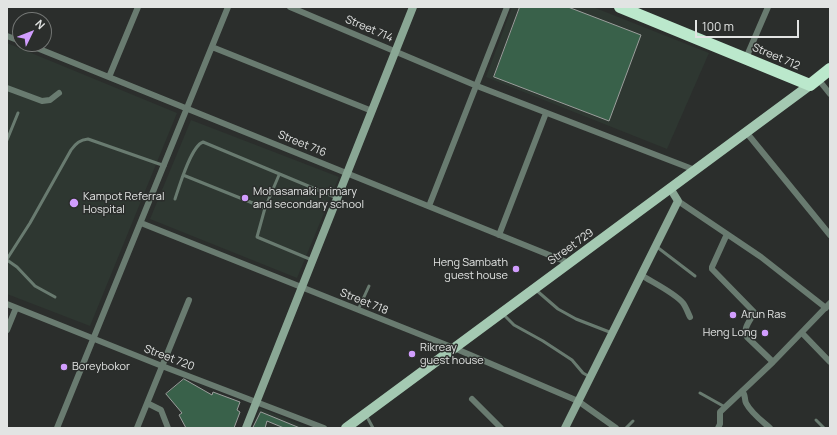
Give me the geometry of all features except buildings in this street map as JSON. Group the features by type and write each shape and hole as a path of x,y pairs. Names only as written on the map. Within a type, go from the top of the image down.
{"highway":[{"name":"Street 712","path":"620,7 746,58 814,82"},
{"path":"814,82 830,70"}],"main road":[{"name":"Street 729","path":"346,428 814,82"}],"street":[{"path":"109,77 138,7"},
{"path":"57,428 165,166 228,7"},
{"name":"Street 714","path":"290,7 477,86 695,170"},
{"path":"246,428 413,7"},
{"path":"429,206 507,7"},
{"path":"746,58 768,7"},
{"path":"212,48 372,111"},
{"name":"Street 716","path":"47,52 569,263"},
{"path":"814,82 830,94"},
{"path":"7,88 42,101 50,100 60,93"},
{"path":"499,234 546,113"},
{"path":"746,132 830,235"},
{"path":"670,188 678,201 761,257 828,306 773,362 725,407 719,414 720,421 718,428"},
{"path":"565,428 678,201"},
{"name":"Street 718","path":"141,223 454,348 578,401 616,428"},
{"path":"726,234 712,269 754,312 744,333 773,362"},
{"path":"641,275 684,304 690,317"},
{"path":"137,428 189,300"},
{"name":"Street 720","path":"7,304 162,366 324,428"},
{"path":"7,330 16,308"},
{"path":"802,333 830,362"},
{"path":"742,391 752,412 770,428"},
{"path":"472,399 502,428"},
{"path":"147,403 161,410 168,428"}],"lane":[{"path":"7,140 18,113"},
{"path":"55,297 35,286 7,259 30,223 71,150 76,144 80,140 88,140 165,166"},
{"path":"175,200 196,146 203,142 337,198"},
{"path":"184,174 265,208"},
{"path":"279,175 265,208 257,237 312,260"},
{"path":"656,246 695,276"},
{"path":"358,310 370,286"},
{"path":"535,288 558,309 576,319 612,333"},
{"path":"502,313 514,325 544,341 572,360 583,373 590,377"},
{"path":"700,393 725,407"},
{"path":"366,414 373,428"},
{"path":"816,420 824,428"},
{"path":"626,428 633,421"}],"shaded area":[{"path":"512,7 593,7 709,53 667,149 486,77"},
{"name":"Kampot Referral Hospital","path":"7,43 12,45 12,52 29,52 177,113 90,326 7,294"},
{"name":"Mohasamaki primary and secondary school","path":"191,120 339,177 297,278 150,219"},
{"path":"260,408 309,428 252,428"}],"place":[{"name":"Mohasamaki primary and secondary school","path":"245,198"},
{"name":"Kampot Referral Hospital","path":"74,203"},
{"name":"Heng Sambath guest house","path":"516,269"},
{"name":"Arun Ras","path":"733,315"},
{"name":"Heng Long","path":"765,333"},
{"name":"Rikreay guest house","path":"412,354"},
{"name":"Boreybokor","path":"64,367"}]}
